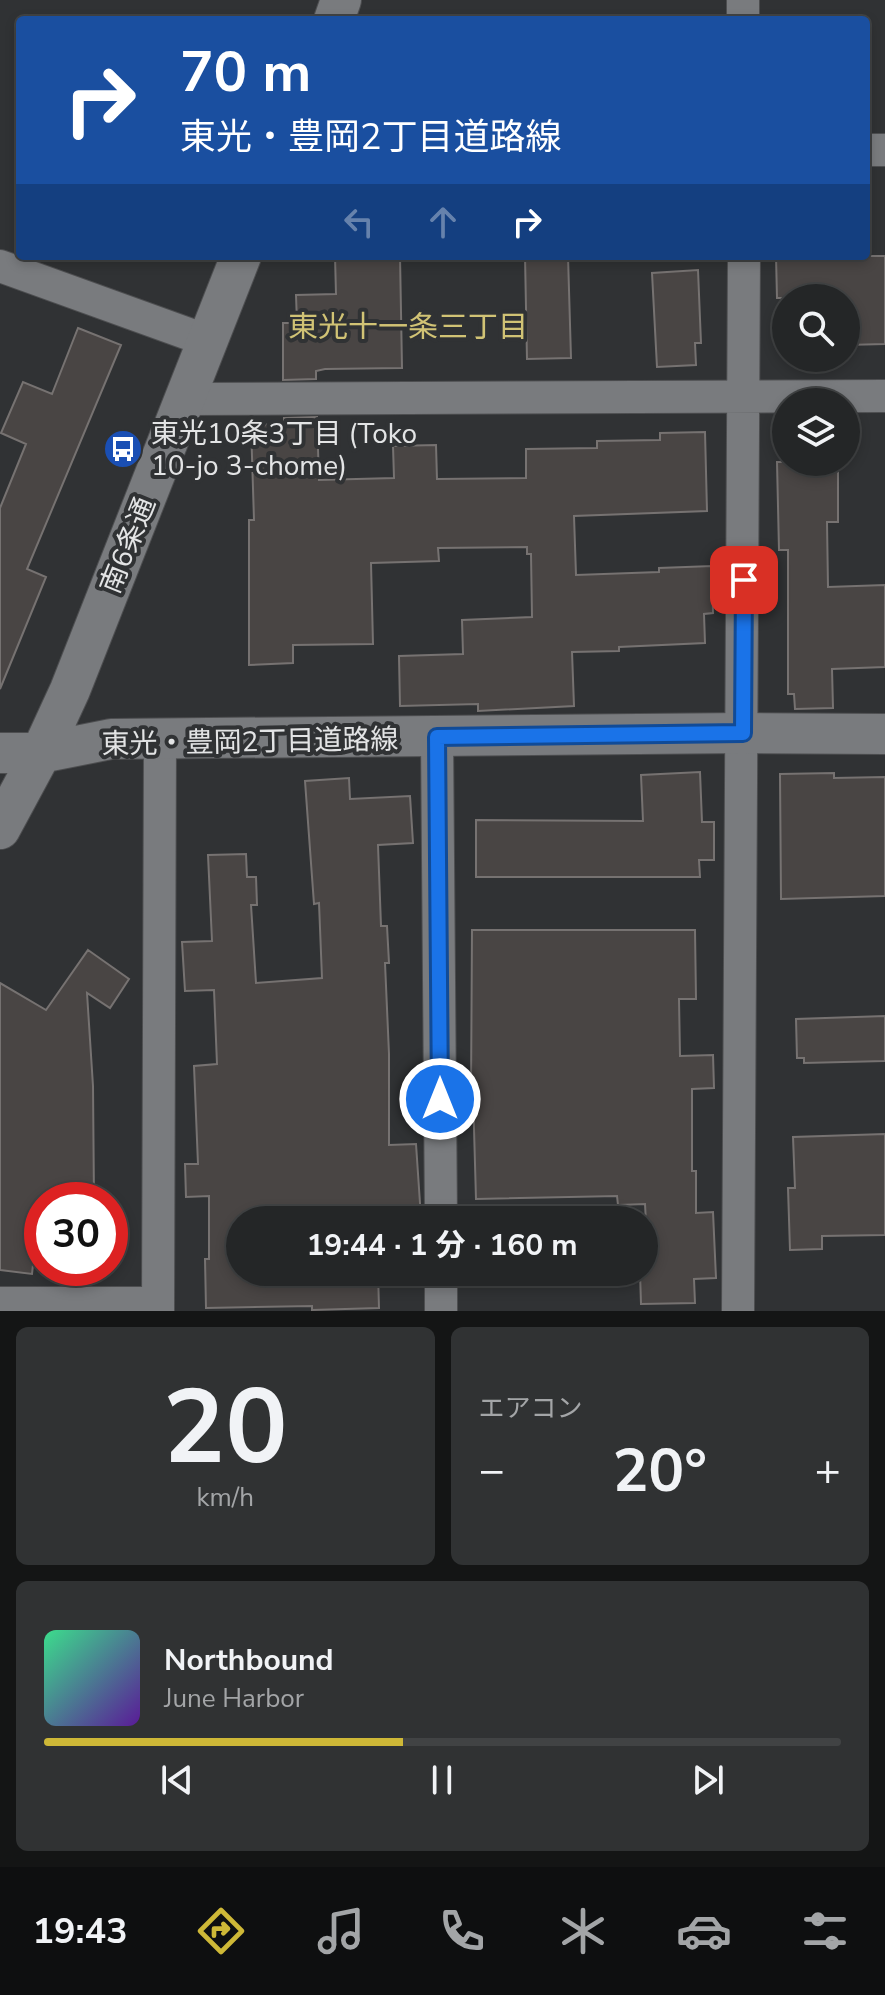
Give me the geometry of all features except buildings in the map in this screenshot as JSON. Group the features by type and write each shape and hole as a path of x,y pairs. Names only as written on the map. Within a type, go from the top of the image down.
{"street":[{"name":"南6条通","path":"0,829 41,753 70,690 239,260"},
{"path":"738,1311 744,260"},
{"path":"0,266 208,341"},
{"path":"185,399 885,396"},
{"name":"東光・豊岡2丁目道路線","path":"0,753 41,753 111,739 885,734"},
{"path":"437,737 441,1206"},
{"path":"0,1303 158,1307 160,741"},
{"path":"441,1286 441,1311"}],"place":[{"name":"東光10条3丁目 (Toko 10-jo 3-chome)","path":"123,449"}],"district":[{"name":"東光十一条三丁目","path":"408,327"}],"route":[{"path":"440,1099 437,737 743,733 744,580"}]}
